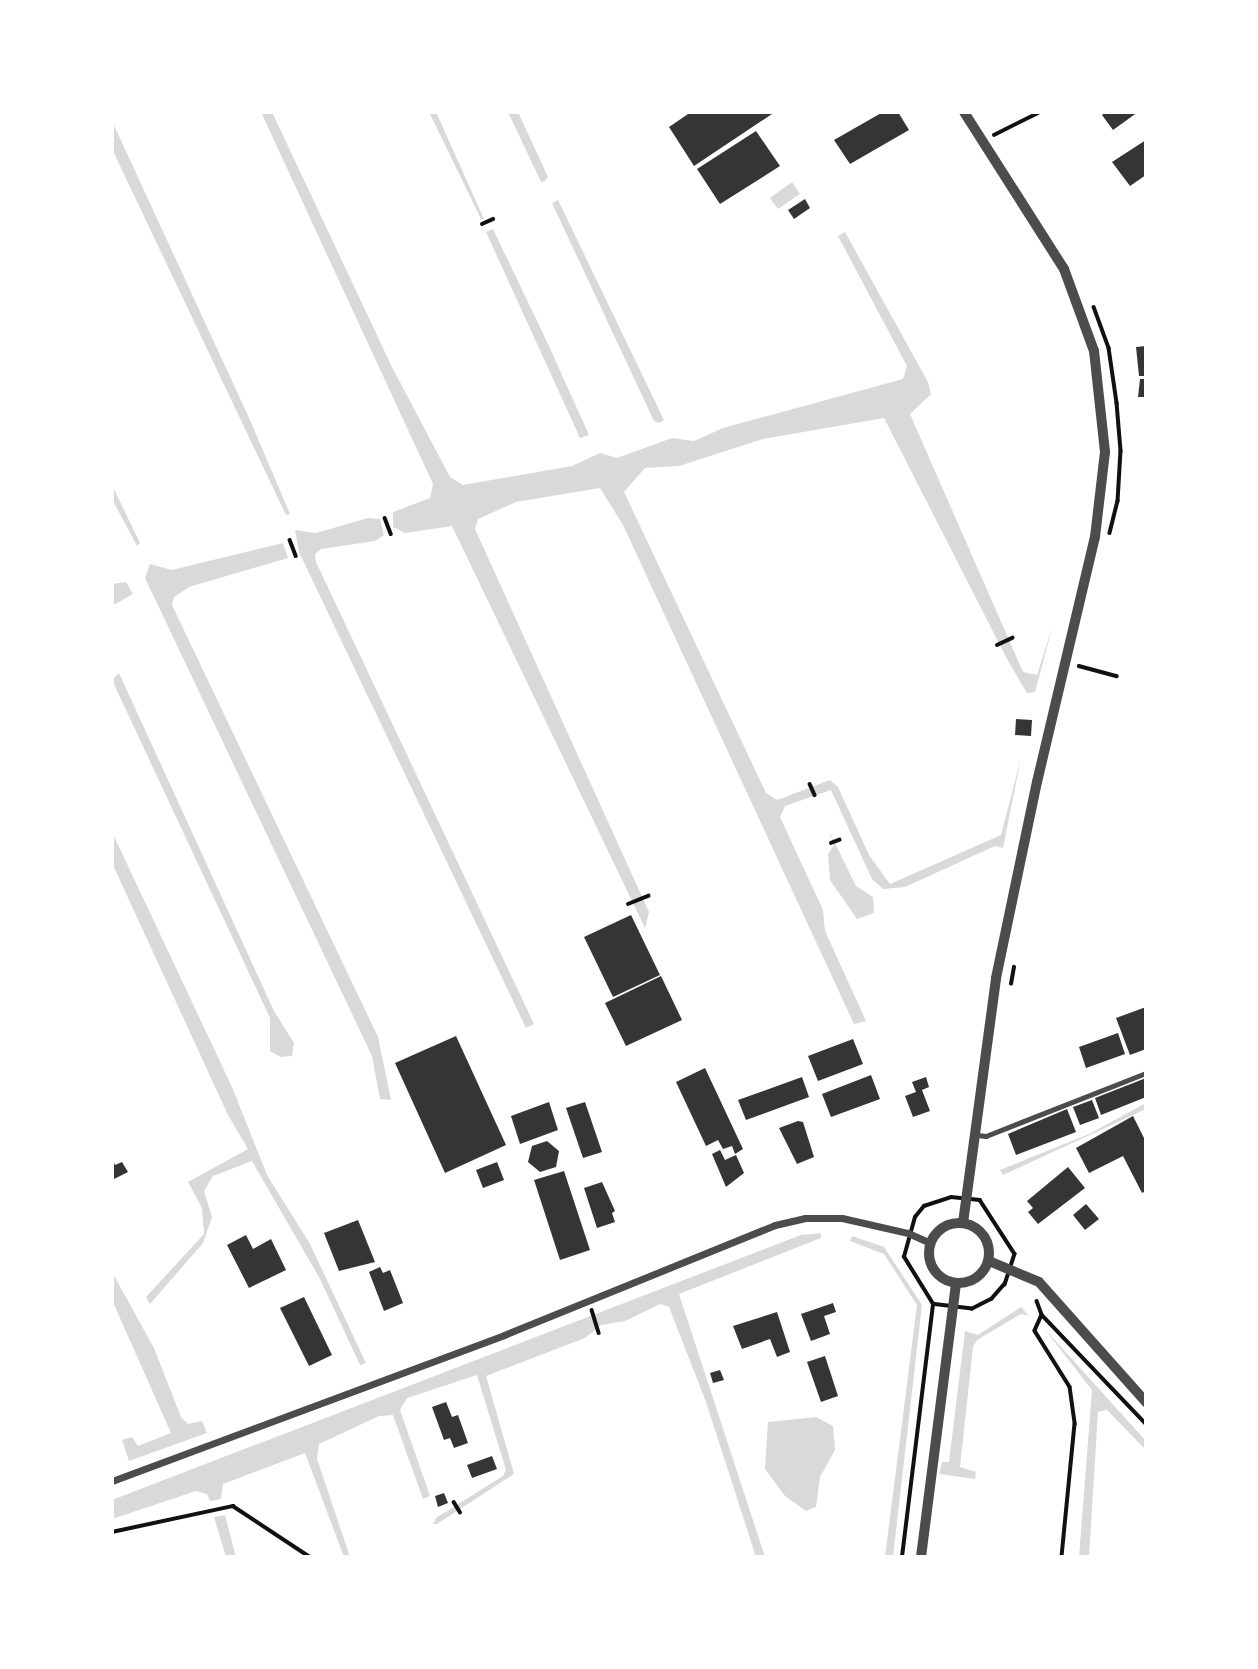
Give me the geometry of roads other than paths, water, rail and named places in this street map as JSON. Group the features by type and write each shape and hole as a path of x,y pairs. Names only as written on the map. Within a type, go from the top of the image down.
{"street":[{"path":"963,1223 972,1135 996,978 1034,794 1095,537 1105,452 1094,351 1064,269 964,112"},
{"path":"112,1481 504,1335 775,1225 805,1218 842,1218 908,1233 930,1243"},
{"path":"930,1243 950,1224 963,1223 980,1231 989,1247 989,1261 982,1274 956,1284"},
{"path":"930,1243 933,1269 956,1284"},
{"path":"989,1261 1039,1282 1146,1402"},
{"path":"921,1557 956,1284"}],"lane":[{"path":"972,1135 986,1136 1146,1073"}]}
